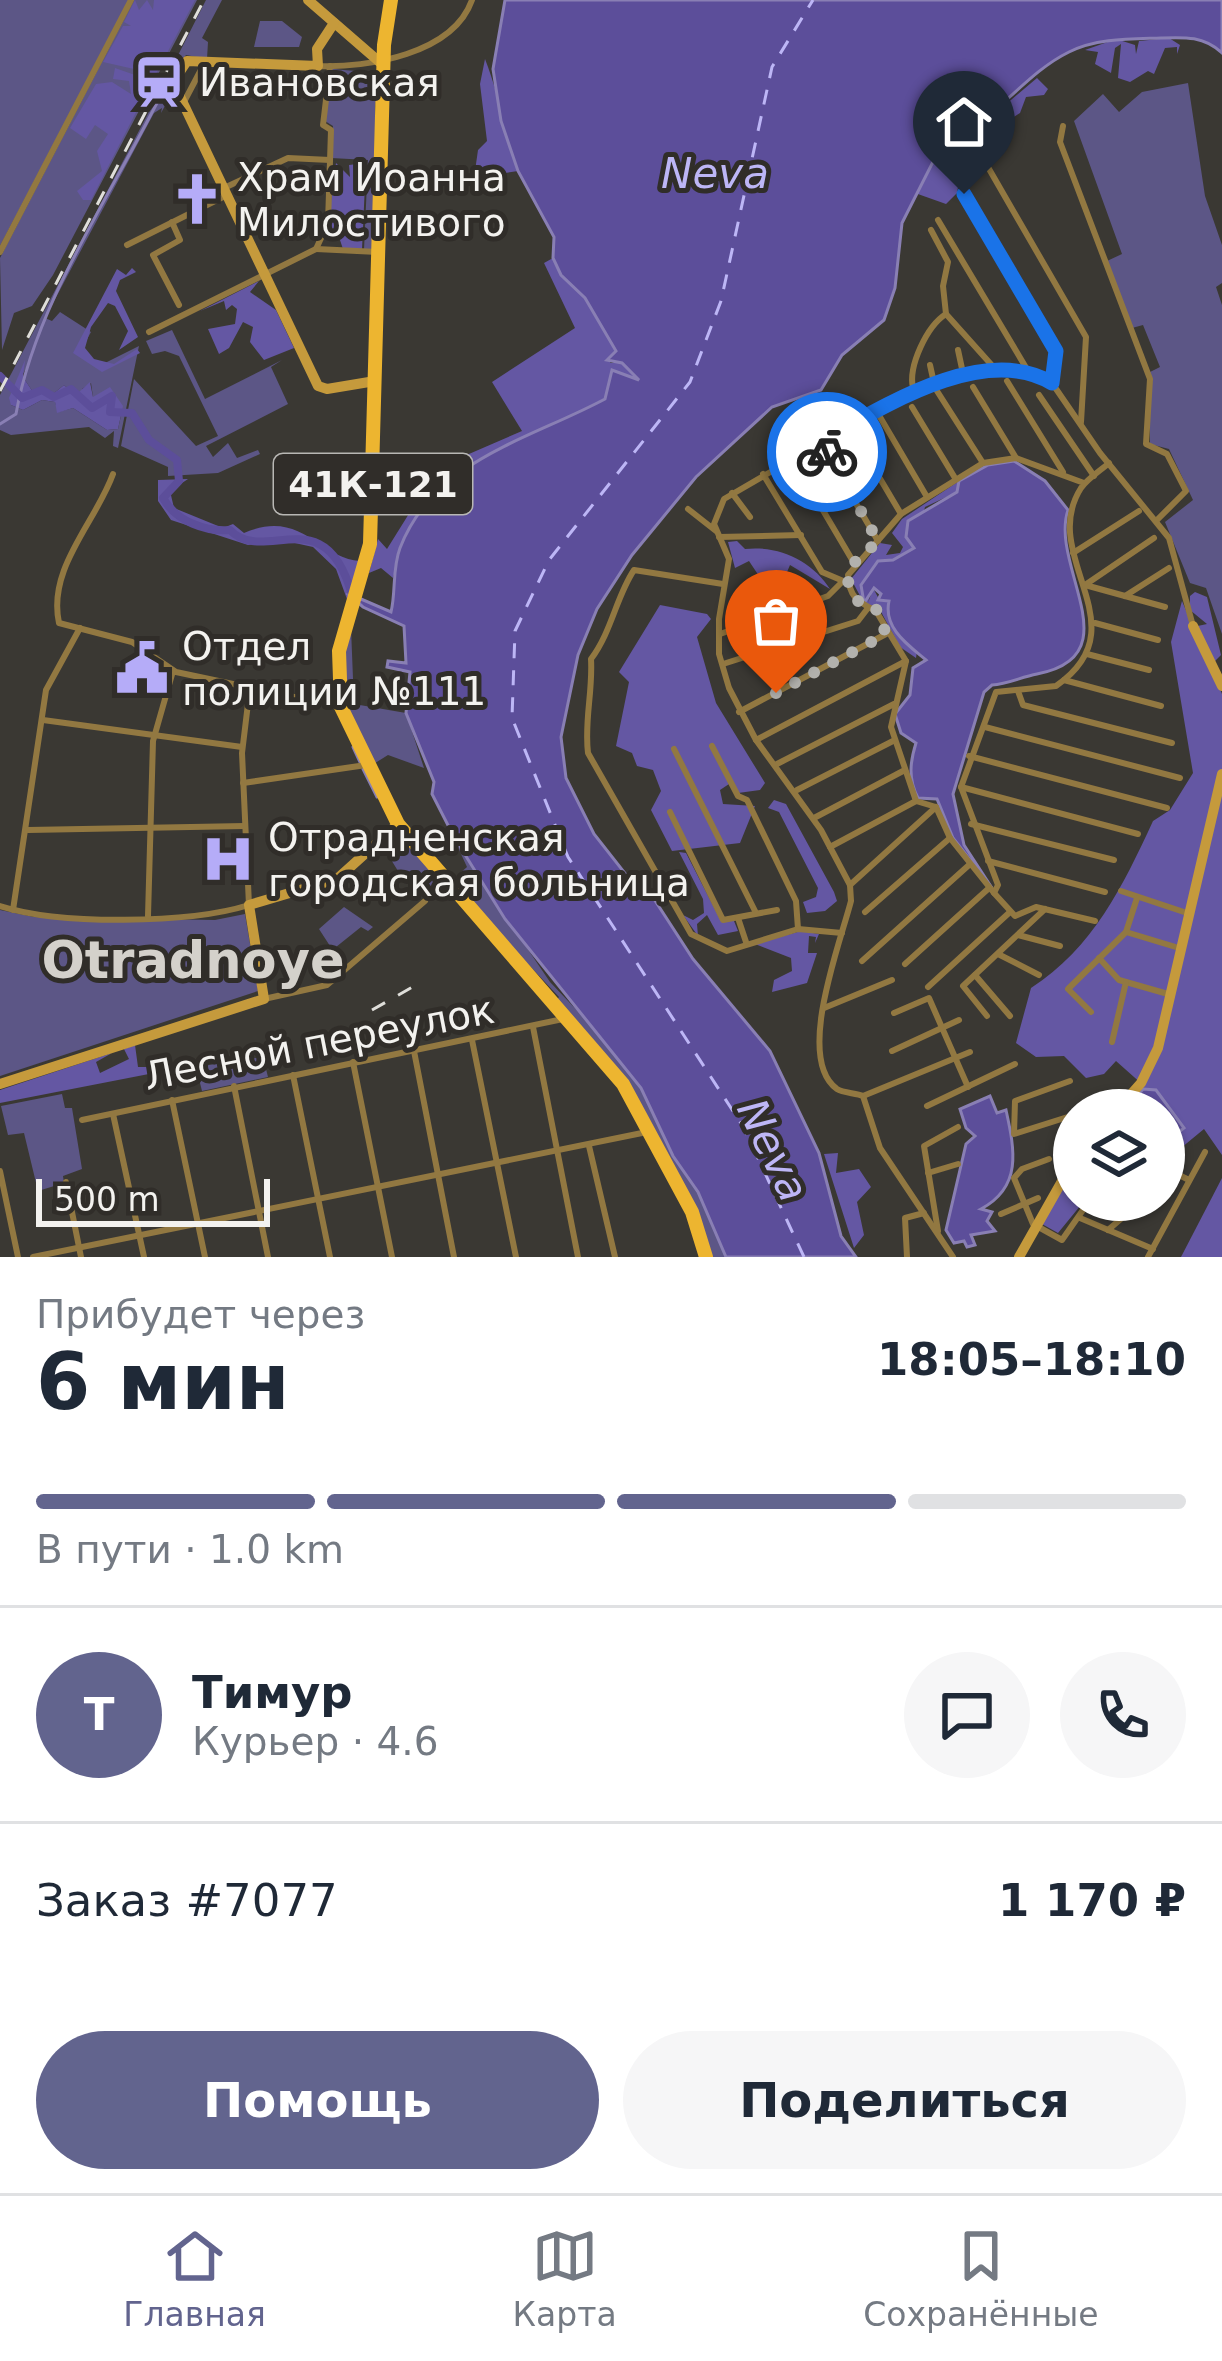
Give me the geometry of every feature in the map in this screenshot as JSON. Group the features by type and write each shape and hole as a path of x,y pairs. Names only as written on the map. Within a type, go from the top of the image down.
{"main road":[{"name":"41К-121","path":"392,0 383,65 375,381 366,517 359,585 339,651 336,702 398,824 615,1072 697,1224 706,1257"}],"street":[{"path":"0,251 131,0"},
{"path":"308,0 383,65"},
{"path":"375,381 320,387 173,82 184,62 383,65 462,23 472,0"},
{"path":"316,249 328,224 332,130 323,125 324,66 317,49 334,23"},
{"path":"183,104 204,62"},
{"path":"1063,126 1060,142 1150,379 1146,444 1167,454 1186,491 1156,521"},
{"path":"981,154 1086,337 1081,425"},
{"path":"127,244 288,158 329,160"},
{"path":"964,194 1056,351 1052,383"},
{"path":"941,222 1028,371"},
{"path":"172,223 180,240 153,255 181,309"},
{"path":"931,230 948,262 943,286 946,314 997,371"},
{"path":"149,332 181,309 316,249 379,252"},
{"path":"913,389 911,372 925,340 946,314"},
{"path":"958,350 964,378"},
{"path":"930,365 936,387 982,463"},
{"path":"717,534 719,506 733,493 913,389 997,371 1028,371 1052,383 1169,538 1192,623 1222,686"},
{"path":"1007,381 1065,475"},
{"path":"973,387 1016,458"},
{"path":"1039,395 1094,476"},
{"path":"912,407 955,478"},
{"path":"880,417 927,497"},
{"path":"853,433 901,514"},
{"path":"820,442 878,541"},
{"path":"719,634 828,596 901,514 982,463 1016,458 1084,483"},
{"path":"905,964 998,885 961,788 969,756 996,692 1049,688 1064,680 1087,654 1095,623 1073,553 1071,525 1084,483 1109,464"},
{"path":"798,468 854,563"},
{"path":"113,474 72,551 57,597 59,623 135,643 173,671 336,702"},
{"path":"764,474 826,577 845,582 852,596 877,610 886,634 906,661"},
{"path":"733,493 750,517"},
{"path":"688,509 717,534 729,559 719,634 722,664 739,712 797,790 850,885 817,1026 822,1071 839,1090 863,1096 970,1052"},
{"path":"1073,553 1139,511"},
{"path":"717,534 801,536"},
{"path":"1085,585 1154,538"},
{"path":"1125,596 1169,568"},
{"path":"723,584 634,570 622,588 620,608 603,644 591,659 584,724 588,753 691,934 727,951 798,929 842,933"},
{"path":"1085,585 1166,607"},
{"path":"722,664 858,621 868,608"},
{"path":"1095,623 1158,640"},
{"path":"13,910 50,675 80,628"},
{"path":"739,712 886,634"},
{"path":"1087,654 1149,670"},
{"path":"906,661 895,704 893,741 916,801"},
{"path":"756,740 906,661"},
{"path":"148,916 154,735 173,671"},
{"path":"1064,680 1161,706"},
{"path":"250,687 242,747 243,783 249,905 264,998"},
{"path":"1018,691 1023,705 1172,743"},
{"path":"777,764 895,704"},
{"path":"42,720 242,747"},
{"path":"985,727 1180,778"},
{"path":"797,790 893,741"},
{"path":"712,746 738,796 747,800 796,901 798,929"},
{"path":"674,749 756,914"},
{"path":"969,756 1167,808"},
{"path":"243,783 366,765"},
{"path":"814,818 903,771"},
{"path":"1136,1089 1155,1054 1222,774"},
{"path":"961,788 1138,834"},
{"path":"830,847 916,801 936,807 969,865 1010,912 1018,917 1033,907 1095,921"},
{"path":"850,885 936,807"},
{"path":"670,812 723,920 776,910"},
{"path":"0,906 148,916 217,913 337,879 398,824"},
{"path":"971,824 1114,860"},
{"path":"28,830 245,826"},
{"path":"865,912 950,838"},
{"path":"988,861 1105,892"},
{"path":"862,961 969,865"},
{"path":"0,1084 264,998 323,988 446,882"},
{"path":"1121,891 1186,913"},
{"path":"1091,1012 1068,989 1126,932 1138,898"},
{"path":"987,1016 963,990 1045,909"},
{"path":"928,986 1010,912"},
{"path":"738,918 746,942"},
{"path":"1126,932 1179,948"},
{"path":"1018,935 1060,946"},
{"path":"998,954 1039,975"},
{"path":"1099,958 1126,982 1169,994"},
{"path":"975,975 1010,1016"},
{"path":"824,1008 892,980"},
{"path":"1112,1042 1126,982"},
{"path":"894,1013 929,998 968,1088"},
{"name":"Лесной переулок","path":"82,1120 566,1017"},
{"path":"892,1051 959,1021"},
{"path":"533,1027 578,1257"},
{"path":"472,1040 516,1257"},
{"path":"414,1051 454,1257"},
{"path":"352,1062 392,1257"},
{"path":"927,1106 1016,1064"},
{"path":"293,1075 330,1257"},
{"path":"1053,1122 1014,1134 1015,1101 1070,1081"},
{"path":"234,1086 268,1257"},
{"path":"863,1096 880,1148 953,1257"},
{"path":"172,1100 205,1257"},
{"path":"112,1113 144,1257"},
{"path":"938,1235 925,1143 958,1127"},
{"path":"33,1257 80,1253 650,1131"},
{"path":"589,1146 615,1257"},
{"path":"1086,1221 1150,1253 1205,1152"},
{"path":"1049,1159 1017,1173 1014,1185 1023,1206 1036,1226 1062,1240 1078,1221"},
{"path":"928,1173 958,1164"},
{"path":"0,1171 18,1257"},
{"path":"1185,1178 1189,1180"},
{"path":"66,1182 80,1253"},
{"path":"1019,1257 1053,1196"},
{"path":"1000,1214 1038,1198"},
{"path":"907,1257 905,1218 924,1213"},
{"path":"1108,1231 1120,1221"}],"shaded area":[{"path":"0,0 129,0 0,246"},
{"path":"134,0 197,0 53,275 32,306 14,313 2,350 0,258"},
{"path":"135,0 139,10 147,0 153,10 154,0 195,0 156,74 103,62 123,26 131,26 124,22"},
{"path":"206,0 222,0 202,38 208,42 207,59 186,55 166,79"},
{"path":"260,21 282,21 302,37 299,47 254,47"},
{"path":"1169,38 1180,45 1177,54 1177,47 1165,48 1154,74 1148,71 1130,82 1118,78 1121,44 1115,48 1111,73 1095,64 1098,52 1085,50 1116,39 1135,45 1136,54 1139,41"},
{"path":"485,59 518,171 474,178 478,150 487,141 480,84"},
{"path":"115,68 152,81 91,200 83,200 77,191 102,171 97,151 108,134 95,125 86,139 70,128 96,84 112,82 131,94 129,81 113,79"},
{"path":"332,69 380,73 375,107 376,250 364,250 368,160 331,158 333,126 325,121 329,90 342,90 342,76 332,76"},
{"path":"1037,78 1048,89 1044,95 1026,97 1020,113 994,130 1003,147 959,181 957,193 946,204 915,193 942,144 972,133"},
{"path":"1188,83 1205,196 1222,245 1222,283 1216,287 1222,305 1222,634 1206,588 1190,583 1165,522 1193,500 1169,449 1150,444 1150,372 1160,367 1143,325 1132,328 1107,261 1122,254 1074,121 1103,94 1119,112 1142,92"},
{"path":"161,89 171,95 161,113 162,108 154,113 45,318 52,321 60,312 91,332 79,354 101,365 139,346 118,448 113,446 114,431 105,438 89,427 11,435 0,430 0,395","holes":["28,365 23,377 33,392 53,394 64,385 87,404 82,389 91,383 93,397 122,411 118,429 107,430 73,408 58,412 55,402 42,400 23,410 11,405 11,394"]},
{"path":"336,163 350,177 349,165 366,163 362,249 343,249 338,234 327,231"},
{"path":"553,258 585,298 616,351 610,363 622,363 639,381 613,380 605,399 474,463 426,506 393,578 381,568 369,573 378,539 387,549 425,488 462,457 522,431 492,382 575,328 544,263"},
{"path":"132,268 136,272 120,280 116,291 138,337 119,350 128,331 115,306 108,303 91,327 85,348 94,359 114,364 137,349 140,353 102,372 73,353 117,269 126,275"},
{"path":"259,281 250,292 276,310 294,348 264,360 250,342 253,327 243,322 229,348 219,354 208,329 235,324 237,309 232,305 226,310 224,301 200,311"},
{"path":"172,330 205,399 282,360 271,367 288,404 206,446 213,457 228,443 237,458 258,450 260,454 218,473 168,476 168,467 121,446 134,379 196,446 218,436 179,356 165,351 152,354 146,341"},
{"path":"25,360 23,377 33,392 53,394 64,385 85,404 79,392 90,382 93,397 110,387 123,406 118,429 107,430 73,408 57,413 55,402 42,400 23,410 11,405 9,398"},
{"path":"188,479 170,491 174,508 223,528 233,524 244,533 264,527 295,530 360,561 348,602 336,569 313,547 281,540 248,545 171,520 158,501 158,480"},
{"path":"959,481 957,492 925,507 914,548 893,560 878,561 868,603 873,588 879,599 888,600 896,629 917,651 916,658 900,647 879,608 866,607 851,579 880,543 892,545 886,555 900,553 903,547 892,533 902,519"},
{"path":"737,541 745,549 794,557 830,589 790,565 779,591 771,594 749,561 735,568 728,542"},
{"path":"1195,592 1207,597 1221,655 1210,666 1222,694 1222,1155 1204,1129 1185,1145 1185,1089 1140,1089 1143,1085 1116,1061 1104,1074 1086,1078 1064,1056 1036,1057 1016,1043 1031,988 1089,935 1118,892 1153,821 1170,810 1193,773 1171,642 1182,601 1193,627 1207,624 1190,610 1190,596"},
{"path":"660,605 707,614 711,619 697,637 716,703 765,783 760,790 738,793 729,784 720,790 723,804 755,806 740,843 672,851 651,810 661,791 653,770 637,766 632,753 616,746 629,682 619,672"},
{"path":"351,628 354,704 406,713 424,768 388,755 372,765 345,698 342,663"},
{"path":"774,800 786,804 834,892 837,901 825,911 807,913 803,902 816,897 818,888 779,812 768,808"},
{"path":"396,830 440,881 432,889 421,876 406,884 382,845"},
{"path":"456,843 550,982 609,1044 641,1089 673,1156 698,1192 726,1257 709,1257 643,1111 555,1002 559,997 528,964 519,962 451,881 467,867"},
{"path":"679,852 686,853 721,921 734,921 738,931 718,935 707,915 697,924 698,936 683,915 693,920 704,913 703,899"},
{"path":"344,907 373,927 368,931 361,927 336,947 330,946 319,929"},
{"path":"0,910 34,917 215,920 245,914 258,991 0,1076"},
{"path":"801,931 819,934 815,943 816,937 809,936 808,953 817,953 807,983 772,992 774,980 792,971 791,958 755,944"},
{"path":"135,1045 138,1067 152,1067 154,1073 0,1103 0,1090 112,1053 96,1062 100,1073 129,1059 124,1049"},
{"path":"263,1057 268,1077 202,1091 198,1075 165,1081 162,1072"},
{"path":"62,1094 65,1108 72,1108 82,1169 63,1176 64,1183 38,1191 24,1133 8,1135 1,1106"},
{"path":"838,1153 836,1173 859,1169 871,1187 857,1202 864,1235 854,1248 824,1154"},
{"path":"1222,1178 1222,1257 1181,1257"},
{"path":"1053,1204 1053,1221 1068,1221 1058,1233 1042,1224"}],"water":[{"name":"Neva","path":"505,0 1222,0 1222,53 1208,43 1186,38 1114,40 1080,47 1036,73 977,125 942,144 902,223 895,288 884,320 842,355 821,390 772,407 696,477 632,555 597,609 578,655 561,737 566,778 594,834 627,876 654,899 693,959 770,1051 819,1153 841,1236 856,1257 726,1257 698,1192 673,1156 641,1088 505,919 432,794 434,782 406,713 410,672 387,667 388,661 406,663 404,626 363,607 347,593 391,612 400,548 415,518 436,493 486,456 605,399 612,370 639,380 622,363 607,360 616,351 585,298 561,275 553,258 554,237 518,171 501,121 493,69"},
{"path":"1014,461 1045,481 1068,510 1065,532 1084,629 1080,649 1065,664 992,685 984,692 953,794 964,845 992,888 953,838 937,799 918,798 911,770 916,743 901,733 895,714 910,695 913,668 926,660 893,628 889,601 878,600 881,594 874,588 864,603 861,585 878,561 893,560 914,548 906,537 908,521 957,492 959,481 988,465"},
{"path":"990,1096 997,1113 1006,1110 1012,1167 1003,1190 981,1209 992,1212 987,1221 995,1231 971,1235 975,1245 967,1247 964,1241 954,1243 946,1230 966,1144 975,1136 966,1128 960,1109"}],"waterway":[{"path":"0,424 16,414 57,292 161,95"},
{"path":"0,376 22,398 42,390 54,397 71,389 92,408 112,396 110,412 132,413 149,440 177,460 179,481 163,498 176,513 193,524 230,530 244,539 310,541 326,549 340,566 352,595"},
{"path":"353,747 360,762"},
{"path":"363,769 377,797"}],"ferry route":[{"path":"804,1257 744,1128 568,857 512,718 515,631 549,560 690,382 721,301 772,67 813,0"}],"railway":[{"path":"0,391 204,0"},
{"path":"372,1010 416,985"}],"way so far":[{"path":"776,693 886,634 877,610 861,606 848,583 854,563 878,541 827,452"}],"place":[{"name":"Ивановская","path":"159,82"},
{"name":"Храм Иоанна Милостивого","path":"197,199"},
{"name":"Отдел полиции №111","path":"142,668"},
{"name":"Отрадненская городская больница","path":"228,859"}],"district":[{"name":"Otradnoye","path":"193,960"}],"route":[{"path":"827,452 820,442 913,389 1007,369 1028,371 1052,383 1056,351 964,194"}]}
